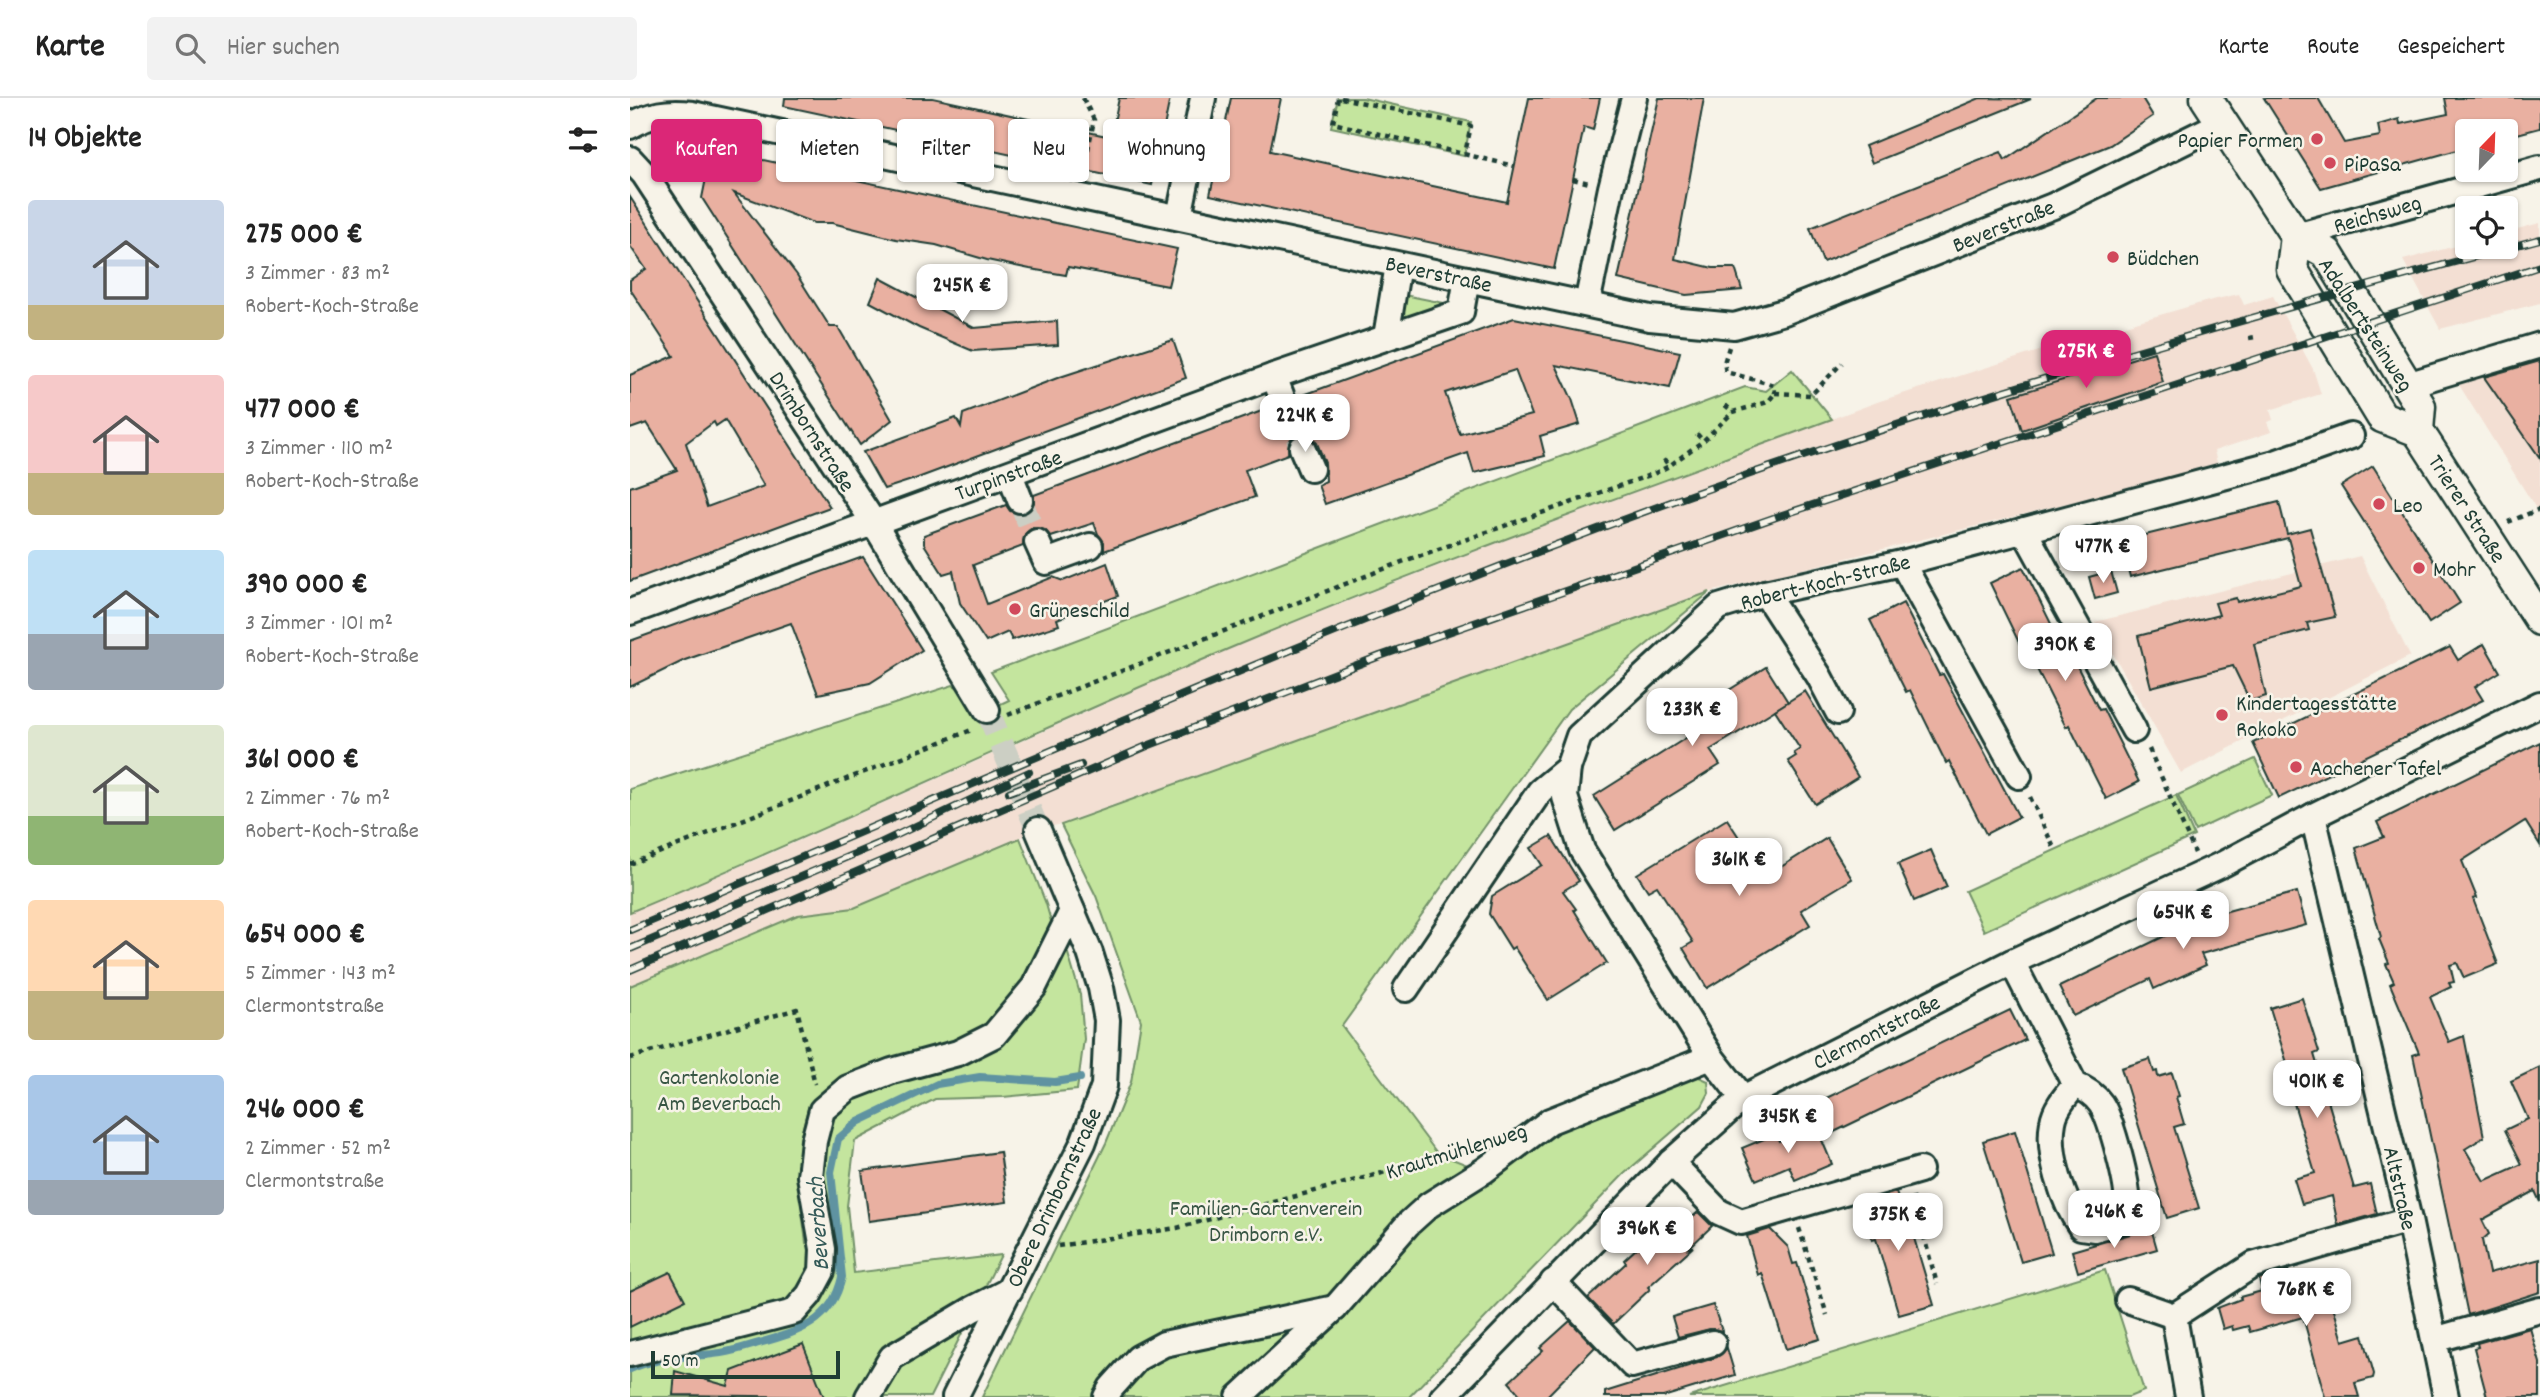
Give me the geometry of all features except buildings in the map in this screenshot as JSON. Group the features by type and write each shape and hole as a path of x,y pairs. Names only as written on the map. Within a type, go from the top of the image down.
{"main road":[{"name":"Adalbertsteinweg","path":"2214,110 2296,236 2327,253 2420,406 2418,431 2382,417 2292,269 2296,236"},
{"name":"Trierer Straße","path":"2418,431 2540,620"}],"street":[{"path":"1179,217 1203,98"},
{"path":"1587,304 1611,188 1634,98"},
{"name":"Beverstraße","path":"630,126 653,114 671,111 692,114 1650,318 1734,326 1784,312 2053,206 2214,110"},
{"name":"Drimbornstraße","path":"630,159 644,174 874,523 988,718"},
{"name":"Reichsweg","path":"2296,236 2540,168"},
{"path":"1386,337 1398,265"},
{"name":"Turpinstraße","path":"630,612 1273,376 1461,312 1467,279"},
{"path":"2407,385 2540,345"},
{"path":"1273,376 1284,402"},
{"name":"Robert-Koch-Straße","path":"1743,1098 1711,1057 1582,850 1565,797 1567,768 1579,736 1719,607 1765,593 1902,563 2275,463 2351,436"},
{"path":"1010,474 1020,500"},
{"path":"2024,530 2134,730"},
{"path":"1037,542 1046,562 1090,546"},
{"path":"1902,563 2024,786"},
{"path":"1765,593 1819,676 1838,712"},
{"name":"Clermontstraße","path":"1455,1392 1553,1282 1671,1162 1743,1098 2012,962 2223,864 2313,816 2540,704"},
{"path":"1406,989 1540,792 1567,768"},
{"name":"Altstraße","path":"2313,816 2409,1220 2446,1397"},
{"name":"Obere Drimbornstraße","path":"955,1397 1083,1143 1104,1086 1107,1020 1105,1009 1090,953 1038,830"},
{"path":"630,1354 794,1312 809,1295 822,1271 823,1249 810,1176 814,1141 822,1110 848,1088 892,1071 958,1053 994,1035 1034,987 1072,911"},
{"path":"2012,962 2075,1085 2089,1090 2102,1106 2112,1132 2127,1190 2127,1207 2121,1221 2095,1229 2081,1227 2069,1211 2051,1147 2053,1120 2063,1100 2075,1085"},
{"name":"Krautmühlenweg","path":"1239,1397 1335,1308 1408,1224 1429,1205 1485,1170 1550,1121 1711,1057"},
{"path":"1671,1162 1719,1212 1741,1222 1913,1172"},
{"path":"2174,1316 2253,1265 2409,1220"},
{"path":"1553,1282 1632,1364 1713,1343"},
{"path":"868,1397 892,1357 1010,1290"},
{"path":"2128,1300 2174,1316"},
{"path":"1107,1397 1111,1388 1138,1357 1164,1344 1335,1308"},
{"path":"2434,1340 2540,1310"},
{"path":"2174,1316 2188,1397"}],"path":[{"path":"1079,196 1094,120 1083,98"},
{"path":"1465,153 1471,126 1340,98 1333,123 1514,166"},
{"path":"630,864 988,718 1407,560 1669,467 1703,441 1733,412 1768,402 1775,393 1774,386 1767,382 1726,372 1724,363 1734,326"},
{"path":"1775,393 1811,395 1842,363"},
{"path":"1725,405 1733,412"},
{"path":"1697,434 1703,441"},
{"path":"1664,459 1669,467"},
{"path":"2150,751 2189,838"},
{"path":"2024,786 2055,850"},
{"path":"630,1058 797,1009 822,1110"},
{"name":"Krautmühlenweg","path":"1030,1250 1177,1228 1472,1149"},
{"path":"1913,1172 1937,1284"},
{"path":"1793,1208 1827,1315"}],"shaded area":[{"path":"2540,223 2540,303 2440,329 2403,260 2455,246 2455,259 2518,259 2518,229"},
{"path":"2239,294 2244,305 2273,296 2313,369 2321,394 2270,410 2273,420 2267,422 2271,432 2214,451 2218,466 1710,592 1038,830 854,908 798,915 630,986 630,912 760,858 1241,643 1481,549 1880,401 2077,339"},
{"path":"2540,333 2540,515 2446,364"},
{"name":"Kindertagesstätte Rokoko","path":"2360,556 2410,656 2181,773 2095,622"}],"green space":[{"path":"1338,98 1363,98 1471,122 1464,156 1331,127"},
{"path":"1404,295 1444,303 1443,307 1408,324 1400,320"},
{"path":"1792,370 1832,419 1534,528 1313,614 1163,677 630,912 630,789 953,685 963,690 975,716 1009,700 991,672 1745,387 1766,391"},
{"name":"Familien-Gartenverein Drimborn e.V.","path":"1710,592 1569,709 1342,1026 1437,1153 1495,1176 1546,1133 1655,1088 1697,1076 1708,1081 1709,1093 1702,1106 1624,1174 1409,1397 982,1397 1106,1143 1131,1082 1141,1021 1096,896 1061,825"},
{"path":"2255,759 2272,795 2195,831 2178,795"},
{"path":"2176,795 2194,836 1984,931 1965,891"},
{"name":"Gartenkolonie Am Beverbach","path":"1020,838 1054,932 1030,981 986,1027 951,1045 841,1079 809,1104 800,1139 798,1179 806,1243 828,1237 822,1174 833,1115 857,1096 961,1061 1066,947 1080,994 1084,1039 1077,1090 1003,1097 935,1099 855,1141 847,1206 854,1273 1001,1255 930,1397 630,1397 630,986 798,915 854,908"},
{"path":"2105,1270 2144,1391 2129,1397 1689,1397"}],"waterway":[{"name":"Beverbach","path":"630,1369 663,1360 740,1349 800,1329 822,1315 837,1292 842,1277 831,1172 838,1139 858,1122 937,1084 980,1077 1055,1082 1080,1078"}],"tunnel":[{"path":"1284,403 1302,448"},
{"path":"1020,500 1037,542"},
{"path":"987,710 1038,830"}],"railway":[{"path":"630,930 1259,663 1513,561 1641,513 1975,400 2200,333 2540,239"},
{"path":"630,970 1147,746 1380,656 1782,515 2540,266"},
{"path":"1009,792 1081,765"},
{"path":"630,949 878,844 1029,772"}],"place":[{"name":"Papier Formen","path":"2317,139"},
{"name":"PiPaSa","path":"2330,163"},
{"name":"Büdchen","path":"2113,257"},
{"name":"Leo","path":"2379,504"},
{"name":"Mohr","path":"2419,568"},
{"name":"Grüneschild","path":"1015,609"},
{"name":"Kindertagesstätte Rokoko","path":"2222,715"},
{"name":"Aachener Tafel","path":"2296,767"}]}
